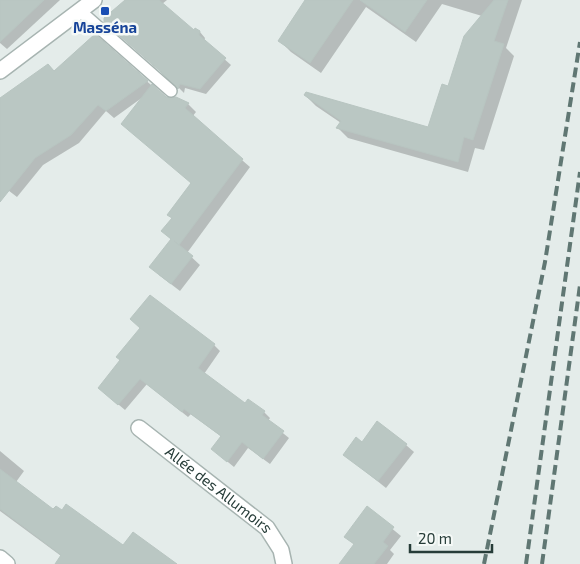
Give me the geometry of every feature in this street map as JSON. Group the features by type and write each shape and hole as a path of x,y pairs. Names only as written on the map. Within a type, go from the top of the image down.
{"street":[{"path":"0,71 94,0"},
{"name":"Allée des Allumoirs","path":"139,428 267,528 281,550 284,564"},
{"path":"0,558 7,564"}],"lane":[{"path":"80,11 172,91"}],"building":[{"path":"0,0 44,0 0,42"},
{"path":"125,0 159,0 194,30 195,28 200,31 199,35 226,58 200,89 180,84 178,89 104,22 104,18"},
{"path":"305,0 353,0 310,63 278,41"},
{"path":"360,0 427,0 405,32"},
{"path":"494,0 508,0 494,41 504,44 473,140 464,137 458,162 336,128 341,121 304,95 306,92 428,127 442,84 448,86 464,36"},
{"path":"95,34 148,81 106,111 98,105 71,135 35,158 0,202 0,98 48,64 54,71"},
{"path":"152,84 166,97 176,97 189,103 185,108 243,159 179,245 193,256 171,284 149,267 171,239 161,231 172,218 167,215 191,183 121,124"},
{"path":"150,295 215,344 198,368 245,403 248,399 265,411 262,415 284,431 263,459 242,442 227,462 211,449 221,436 184,409 182,412 140,379 118,405 98,388 120,360 116,357 140,328 130,319"},
{"path":"377,421 407,444 378,481 343,455 356,437 362,442"},
{"path":"0,469 53,509 56,506 62,510 66,504 123,545 133,532 177,564 55,564 61,555 0,509"},
{"path":"367,506 394,527 383,542 388,546 374,564 339,564 354,544 344,537"}],"railway":[{"path":"484,564 545,262 580,42"},
{"path":"526,564 580,172"},
{"path":"542,564 580,285"}],"place":[{"name":"Masséna","path":"105,11"}]}
